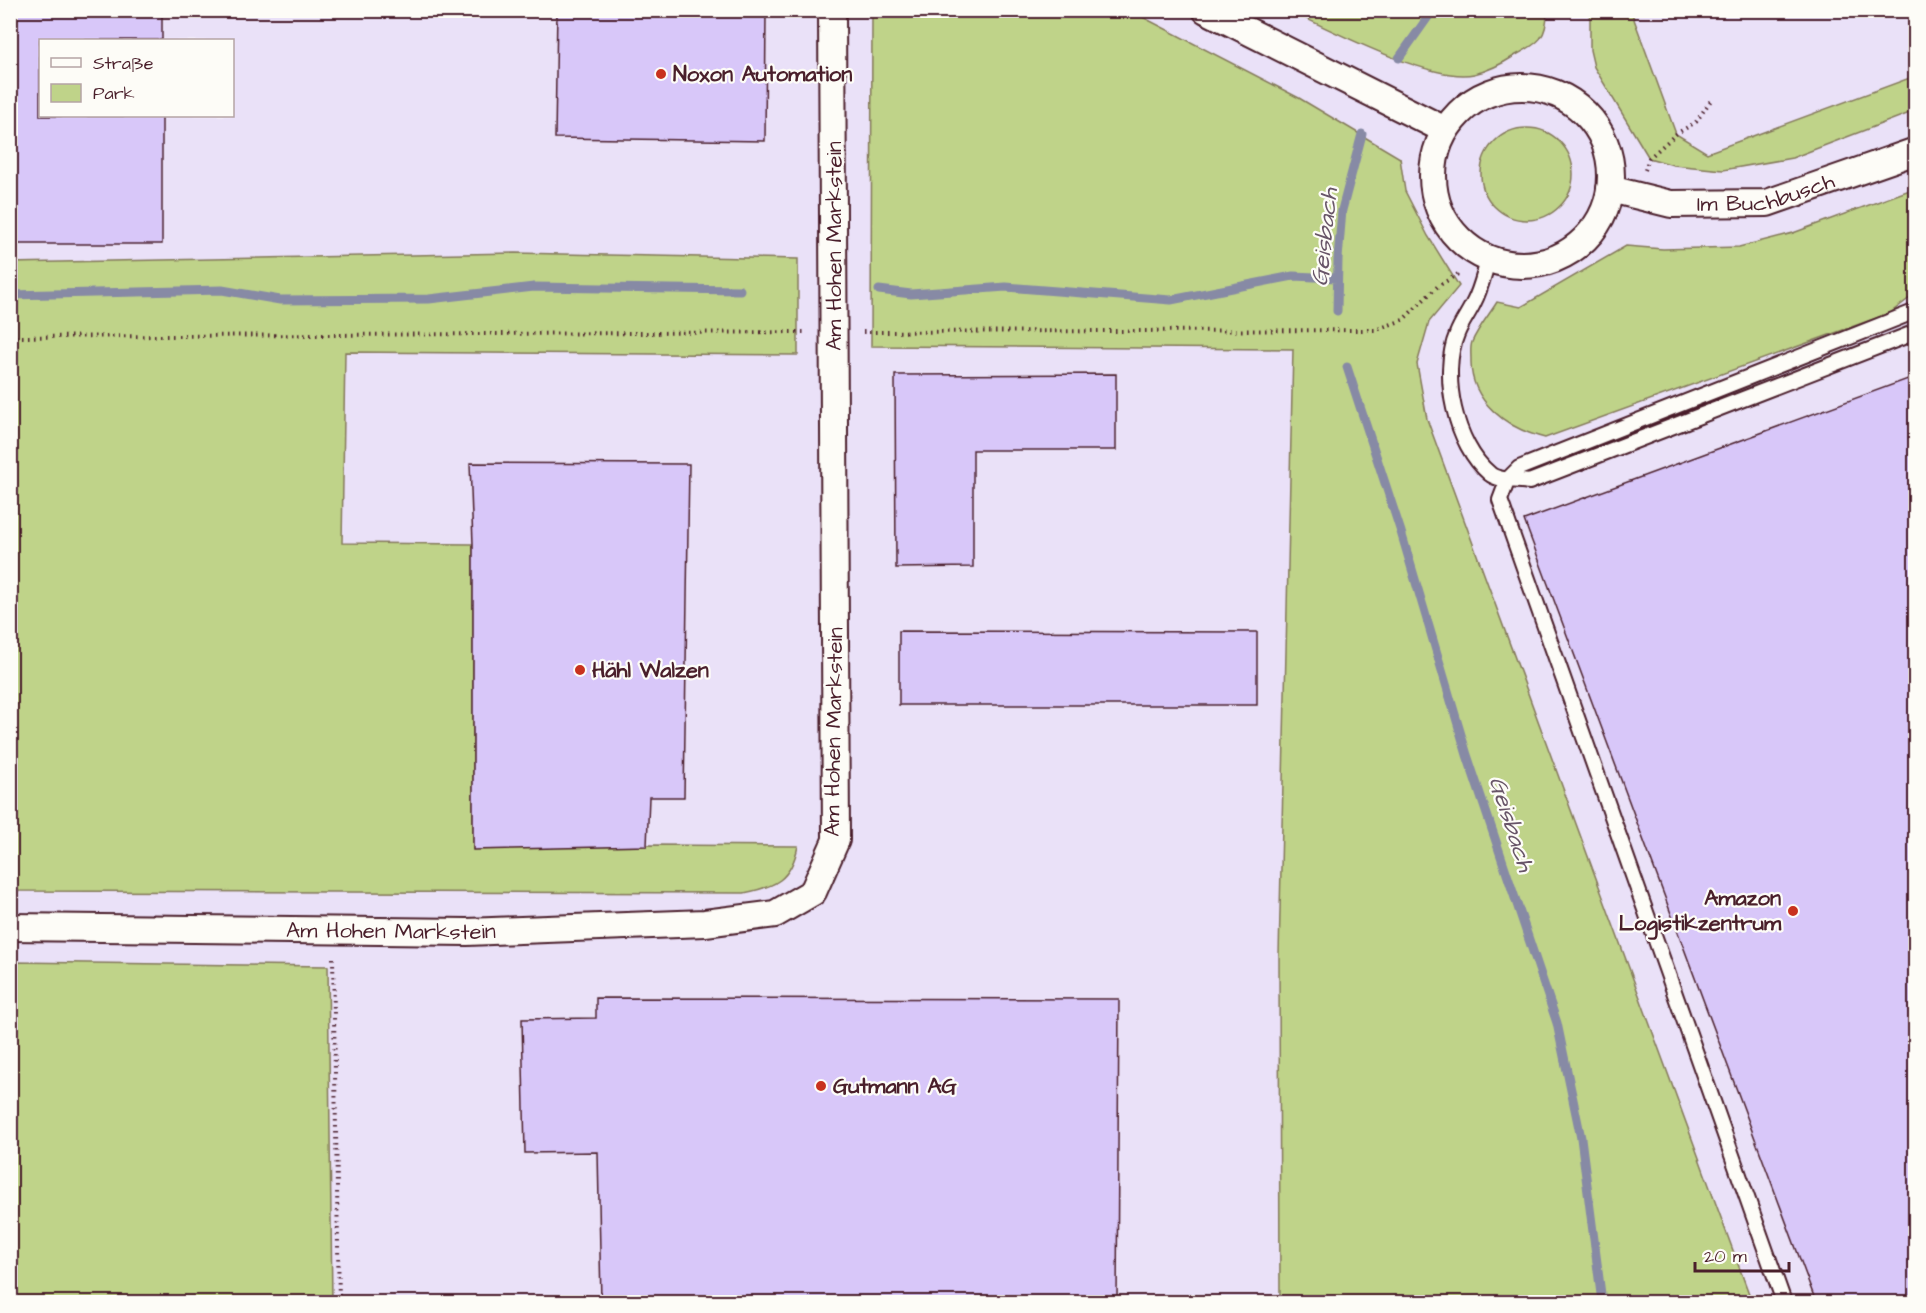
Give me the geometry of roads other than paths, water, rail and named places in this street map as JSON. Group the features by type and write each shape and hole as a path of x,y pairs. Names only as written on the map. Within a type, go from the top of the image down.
{"street":[{"name":"Am Hohen Markstein","path":"10,927 467,932 705,923 775,914 813,892 836,840 832,10"},
{"path":"1206,10 1445,130"},
{"path":"1515,87 1542,89 1567,99 1588,115 1602,137 1610,162 1610,189 1603,214 1588,236 1566,253 1542,263 1486,268 1449,227 1437,204 1433,179 1435,154 1445,130 1463,108 1487,93 1515,87"},
{"name":"Im Buchbusch","path":"1610,189 1671,204 1767,203 1916,151"}],"lane":[{"path":"1486,268 1476,300 1456,335 1449,372 1455,416 1472,451 1491,475 1508,479 1530,482 1916,332"},
{"path":"1784,1302 1500,500 1508,479 1519,468 1916,311"}],"waterway":[{"name":"Geisbach","path":"1399,58 1433,10"},
{"name":"Geisbach","path":"1337,311 1342,210 1362,134"},
{"path":"879,290 911,294 1006,287 1171,300 1293,276 1337,278"},
{"path":"10,295 222,290 280,300 429,299 534,287 740,290"},
{"name":"Geisbach","path":"1347,367 1401,532 1467,755 1557,1023 1581,1138 1602,1302"}],"place":[{"name":"Noxon Automation","path":"661,74"},
{"name":"Hähl Walzen","path":"580,670"},
{"name":"Amazon Logistikzentrum","path":"1793,911"},
{"name":"Gutmann AG","path":"821,1086"}]}
